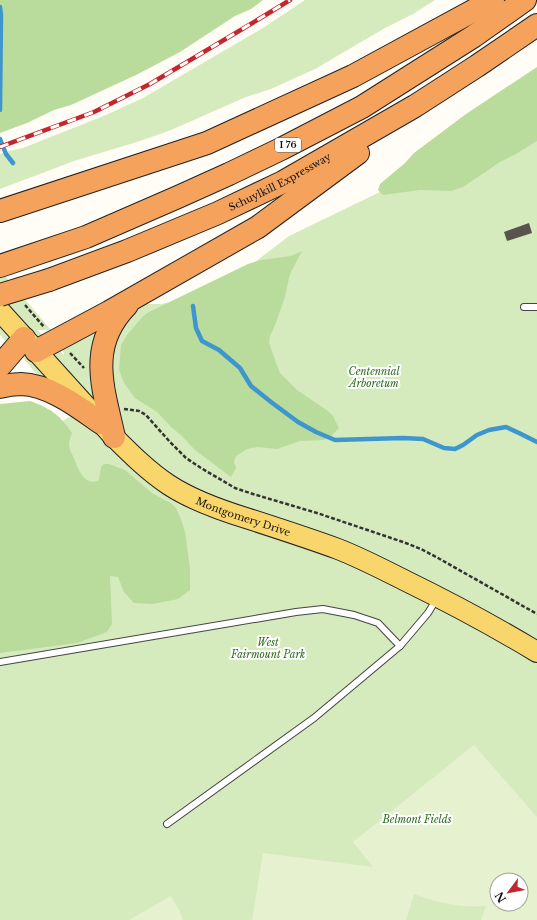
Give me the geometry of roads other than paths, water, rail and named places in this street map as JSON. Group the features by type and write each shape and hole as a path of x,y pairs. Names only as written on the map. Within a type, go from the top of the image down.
{"highway":[{"path":"0,211 208,143 354,76 493,0"},
{"name":"I 76","path":"0,266 86,237 164,204 288,145 362,107 462,44 525,0"},
{"name":"Schuylkill Expressway","path":"0,295 49,280 127,251 218,213 283,182 416,106 537,26"},
{"path":"0,366 30,344 86,325 258,227 477,66"},
{"path":"107,430 102,378 102,355 104,344 108,332 115,320 134,297"},
{"path":"0,387 13,384 22,384 43,388 70,402 107,430"}],"main road":[{"name":"Montgomery Drive","path":"0,311 107,430 150,471 169,485 191,497 225,511 339,550 367,562 438,596 537,652"}],"lane":[{"path":"524,307 537,307"},
{"path":"167,824 314,718 400,646 428,613 438,596"},
{"path":"0,662 296,612 323,609 354,615 378,623 400,646"}],"waterway":[{"path":"0,7 0,110"},
{"path":"0,139 6,154 13,163"},
{"path":"193,306 196,328 202,341 219,350 240,368 251,386 271,402 298,422 335,440 403,438 423,439 444,448 455,449 477,435 489,430 506,427 537,442"}],"railway":[{"path":"0,147 94,112 150,84 290,0"}],"park label":[{"name":"Centennial Arboretum","path":"374,376"},
{"name":"West Fairmount Park","path":"268,648"},
{"name":"Belmont Fields","path":"417,819"}]}
